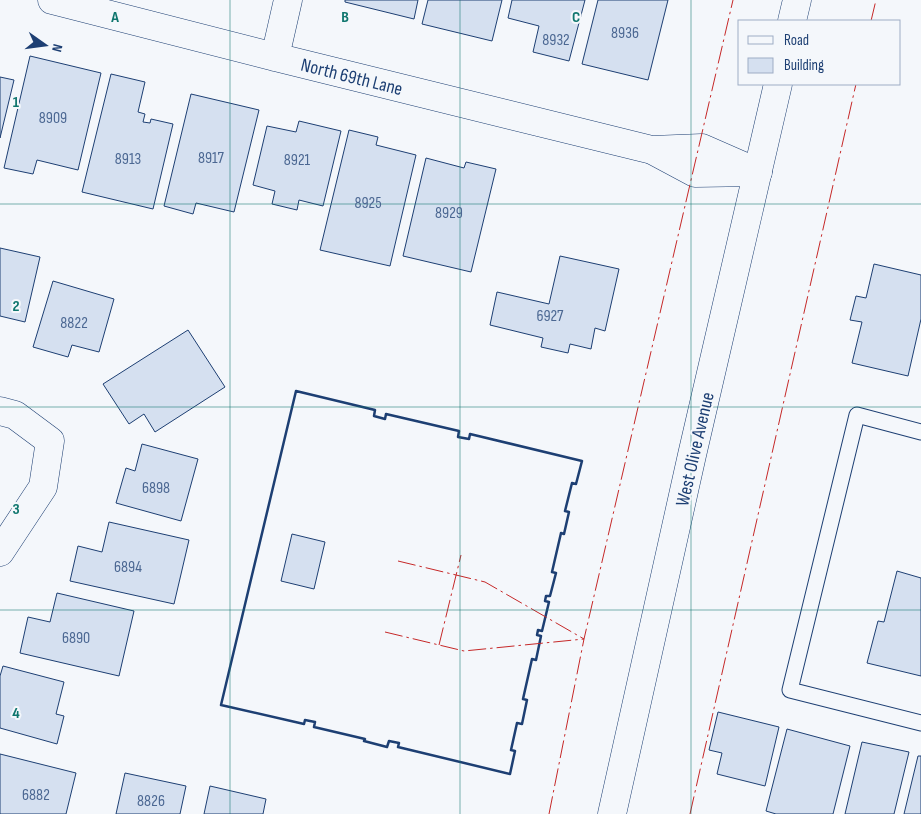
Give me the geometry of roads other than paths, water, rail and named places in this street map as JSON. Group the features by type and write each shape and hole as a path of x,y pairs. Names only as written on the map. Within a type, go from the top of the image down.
{"street":[{"name":"North 69th Lane","path":"52,0 652,150 702,148 758,172"},
{"path":"275,57 288,0"},
{"path":"792,20 797,0"},
{"name":"West Olive Avenue","path":"612,814 690,464 778,85"},
{"path":"0,411 15,415 50,441 43,487 0,552"}],"lane":[{"path":"921,432 856,415 790,690 921,723"}]}
